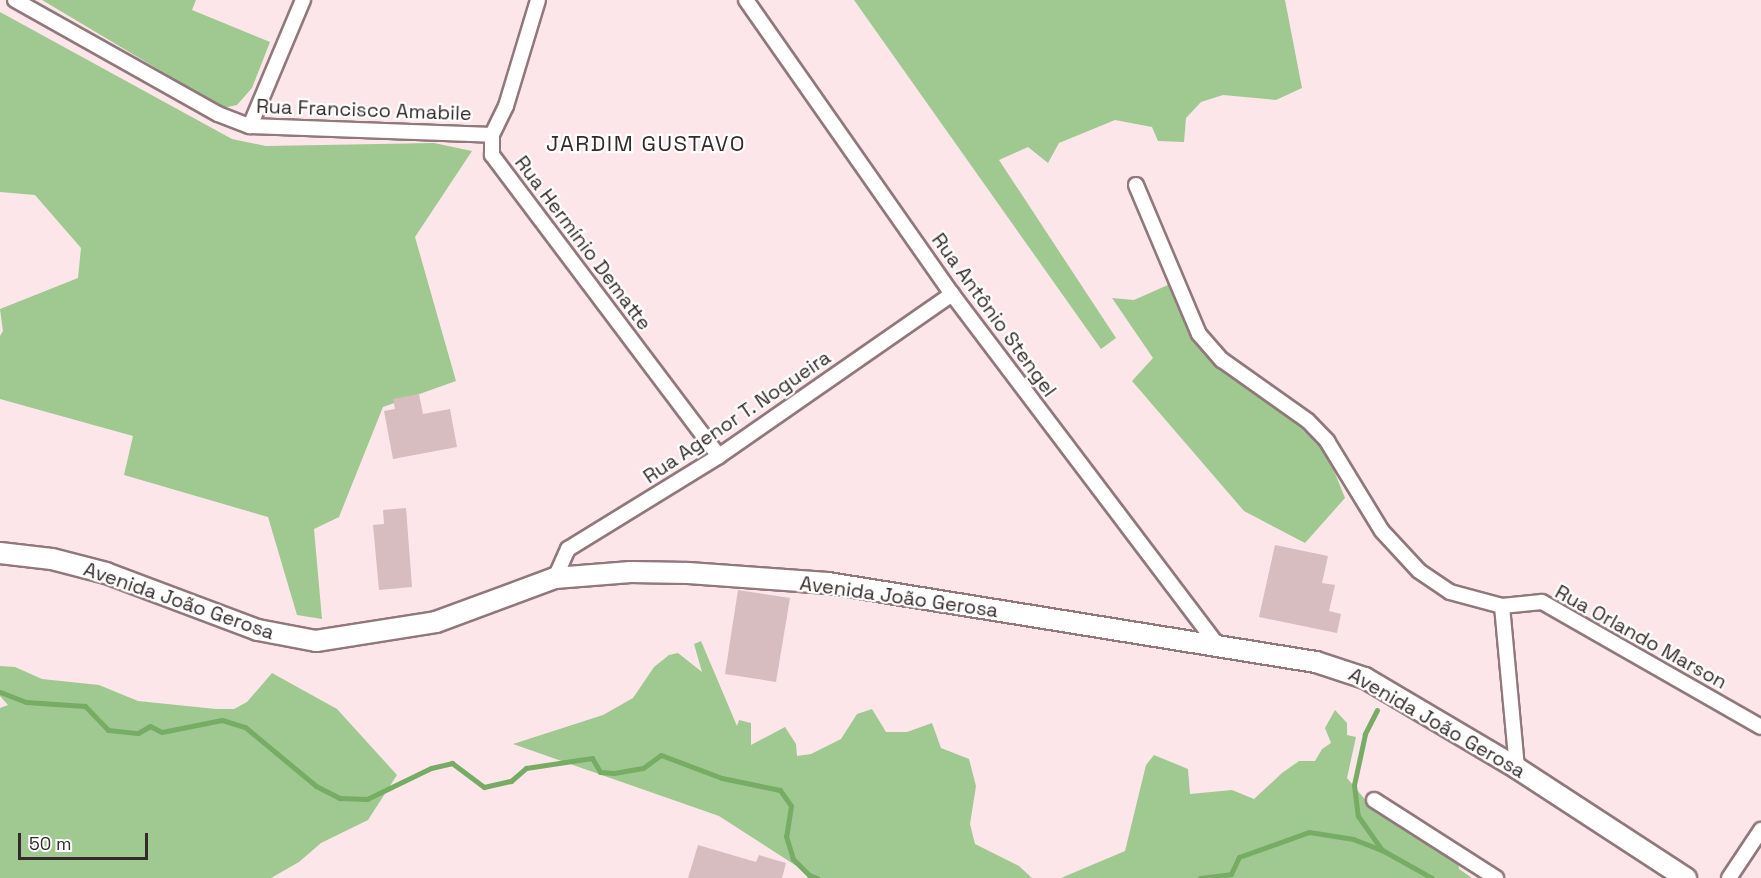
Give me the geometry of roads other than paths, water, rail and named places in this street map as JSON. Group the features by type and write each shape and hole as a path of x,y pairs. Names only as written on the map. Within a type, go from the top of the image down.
{"main road":[{"name":"Avenida João Gerosa","path":"0,553 52,559 106,573 258,630 316,641 436,622 555,578 642,572 828,583 1342,668 1517,768 1686,878"}],"street":[{"name":"Rua Francisco Amabile","path":"15,0 218,114 250,126 492,135"},
{"path":"250,126 303,0"},
{"path":"492,135 506,106 538,0"},
{"name":"Rua Antônio Stengel","path":"746,0 952,294 1220,648"},
{"name":"Rua Hermínio Dematte","path":"492,135 492,155 719,456"},
{"name":"Rua Orlando Marson","path":"1136,185 1199,334 1222,360 1308,421 1327,441 1382,531 1419,571 1450,592 1502,606 1542,602 1761,727"},
{"name":"Rua Agenor T. Nogueira","path":"555,578 568,549 719,456 952,294"},
{"path":"1502,606 1517,768"},
{"path":"1374,800 1496,878"},
{"path":"1729,878 1761,830"}],"waterway":[{"path":"0,692 26,702 85,706 108,730 138,733 150,726 162,732 222,720 245,727 316,786 340,798 367,799 431,768 452,763 484,787 511,781 526,768 592,758 600,772 614,773 643,768 661,755 722,778 780,790 791,806 786,836 793,859 809,875 817,878"},
{"path":"1377,710 1365,734 1354,785 1358,816 1382,850 1432,878"},
{"path":"1200,878 1231,874 1239,857 1309,832 1353,839 1382,850"}],"district":[{"name":"JARDIM GUSTAVO","path":"646,144"}]}
